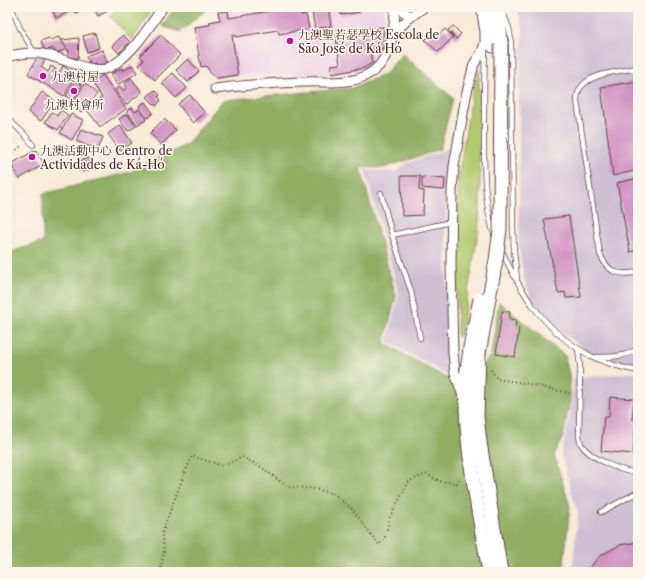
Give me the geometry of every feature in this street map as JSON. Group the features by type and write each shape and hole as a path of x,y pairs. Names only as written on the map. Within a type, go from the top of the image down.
{"street":[{"path":"7,57 16,54 44,54 95,70 107,69 121,59 138,41 163,7"},
{"path":"215,89 276,83 347,81 368,75 376,68 389,48 395,21 395,7"},
{"path":"398,7 408,15 413,15"},
{"path":"392,37 401,26 424,7"},
{"path":"481,7 485,32 493,44"},
{"path":"484,7 490,19 493,44 491,228 474,355 466,380 466,406 470,460 489,572"},
{"path":"466,406 456,373 453,353 451,222 454,166 466,96 474,64 482,52 493,44 500,27 498,7"},
{"path":"474,355 479,436 501,572"}],"lane":[{"path":"11,7 20,28 35,54"},
{"path":"498,7 502,10 506,18 511,39 513,234 518,285"},
{"path":"493,44 484,155 488,210 496,240 518,285 535,311 559,335 578,349 593,357 638,371"},
{"path":"638,68 596,77 588,81 578,92 576,101 602,260 611,271 623,274 638,272"},
{"path":"7,118 33,145"},
{"path":"381,193 392,235 411,291 420,338"},
{"path":"392,235 451,222"},
{"path":"578,349 580,366 579,434 581,444 593,455 612,466 638,473"},
{"path":"593,357 618,357 632,353 638,349"},
{"path":"601,512 638,492"}],"path":[{"path":"7,157 29,140"},
{"path":"474,355 497,379 580,395"},
{"path":"160,572 164,552 162,533 192,456 223,466 242,457 261,467 288,487 311,488 334,494 352,509 379,545 384,540 390,517 409,481 426,474 439,481 457,483 461,477"}],"shaded area":[{"name":"九澳聖若瑟學校 Escola de São José de Ká Hó","path":"251,7 300,7 301,15 306,14 309,29 315,28 311,7 384,7 384,48 373,64 365,70 332,74 238,75 217,78 212,75 206,66 201,67 194,27 209,25 209,22 219,20 218,12"},
{"path":"517,7 638,7 638,368 616,363 591,354 562,332 531,297 524,279 519,249 519,95 523,29"},
{"path":"449,148 446,218 447,342 452,378 387,341 399,294 365,170 395,172 408,163"},
{"path":"638,372 638,572 572,572 578,514 561,455 570,415 574,378"}],"green space":[{"path":"117,7 154,7 132,40 110,16"},
{"path":"175,7 209,7 180,32 162,26"},
{"path":"402,54 453,98 440,149 384,168 360,167 396,296 384,343 464,388 491,355 499,302 565,356 570,380 570,400 563,437 554,455 570,506 563,572 7,572 7,253 43,242 43,194 130,172 186,145 223,100 352,88 385,74"},
{"path":"479,70 480,204 478,232 461,334 458,337 458,180 471,99"}],"building":[{"path":"51,7 89,7 76,13 74,10 56,18"},
{"path":"93,7 106,7 108,11 98,16"},
{"name":"九澳聖若瑟學校 Escola de São José de Ká Hó","path":"264,7 300,7 301,15 306,14 310,33 306,34 305,30 279,34 278,30 236,37 236,35 232,36 238,75 217,78 212,75 206,66 201,67 194,27 210,25 209,22 220,20 218,12 228,11 229,18 270,11 264,10"},
{"path":"311,7 328,7 331,26 315,29"},
{"path":"340,7 359,7 360,12 341,15"},
{"path":"453,26 461,34 456,39 448,30"},
{"path":"384,27 384,48 370,50 372,63 364,68 332,74 331,65 340,64 335,31"},
{"path":"445,29 453,37 438,52 425,40 433,32 437,36"},
{"path":"95,33 99,48 87,52 83,36"},
{"path":"123,35 130,42 119,53 112,46"},
{"path":"161,35 180,55 155,80 139,65 144,60 140,56"},
{"path":"59,37 64,50 56,53 53,48 45,51 41,41"},
{"path":"79,38 78,58 69,58 69,50 67,50 62,40"},
{"name":"九澳村屋","path":"102,50 108,64 97,68 95,63 90,65 86,56"},
{"name":"九澳村屋","path":"38,56 45,60 41,67 48,72 51,66 56,69 53,74 57,76 63,66 76,75 64,96 28,74"},
{"path":"188,59 199,71 188,82 176,70"},
{"path":"132,65 137,73 117,85 111,74 122,68 123,71"},
{"path":"173,73 187,88 176,98 162,83"},
{"path":"103,75 126,109 100,127 87,110 102,98 92,82"},
{"path":"131,78 142,92 126,105 115,90 120,87 123,91 127,87 125,83"},
{"name":"九澳村會所","path":"75,81 82,85 73,100 66,96"},
{"path":"638,81 638,170 613,176 601,87"},
{"path":"85,83 97,94 81,113 72,105"},
{"path":"155,90 160,95 158,97 161,100 156,106 147,97"},
{"name":"九澳村屋","path":"42,92 55,101 41,121 28,112"},
{"path":"190,95 205,113 193,123 178,104"},
{"path":"145,102 153,113 147,118 139,106"},
{"path":"132,108 135,112 139,109 146,120 137,125 127,111"},
{"path":"61,110 68,115 58,130 45,122 52,112 57,116"},
{"path":"71,114 83,120 72,140 60,133"},
{"path":"127,114 136,126 128,131 119,119"},
{"path":"164,119 176,130 161,145 150,133"},
{"path":"120,125 132,143 120,151 108,134"},
{"path":"81,129 103,137 98,150 76,141"},
{"name":"九澳活動中心 Centro de Actividades de Ká-Hó","path":"36,150 44,164 19,179 11,164"},
{"path":"89,158 92,169 82,172 79,161"},
{"path":"401,176 420,176 419,190 424,191 423,215 402,216"},
{"path":"422,177 445,179 444,190 422,188"},
{"path":"638,178 638,250 630,252 617,183"},
{"path":"569,216 581,297 566,298 565,292 558,293 544,219"},
{"path":"502,311 510,312 509,319 516,320 515,327 519,328 515,357 496,354"},
{"path":"610,397 634,399 632,419 636,419 633,454 601,451 604,417 609,417"},
{"path":"638,542 638,572 586,572 600,556 620,545"}],"place":[{"name":"九澳聖若瑟學校 Escola de São José de Ká Hó","path":"290,41"},
{"name":"九澳村屋","path":"43,76"},
{"name":"九澳村會所","path":"74,91"},
{"name":"九澳活動中心 Centro de Actividades de Ká-Hó","path":"32,157"}]}
